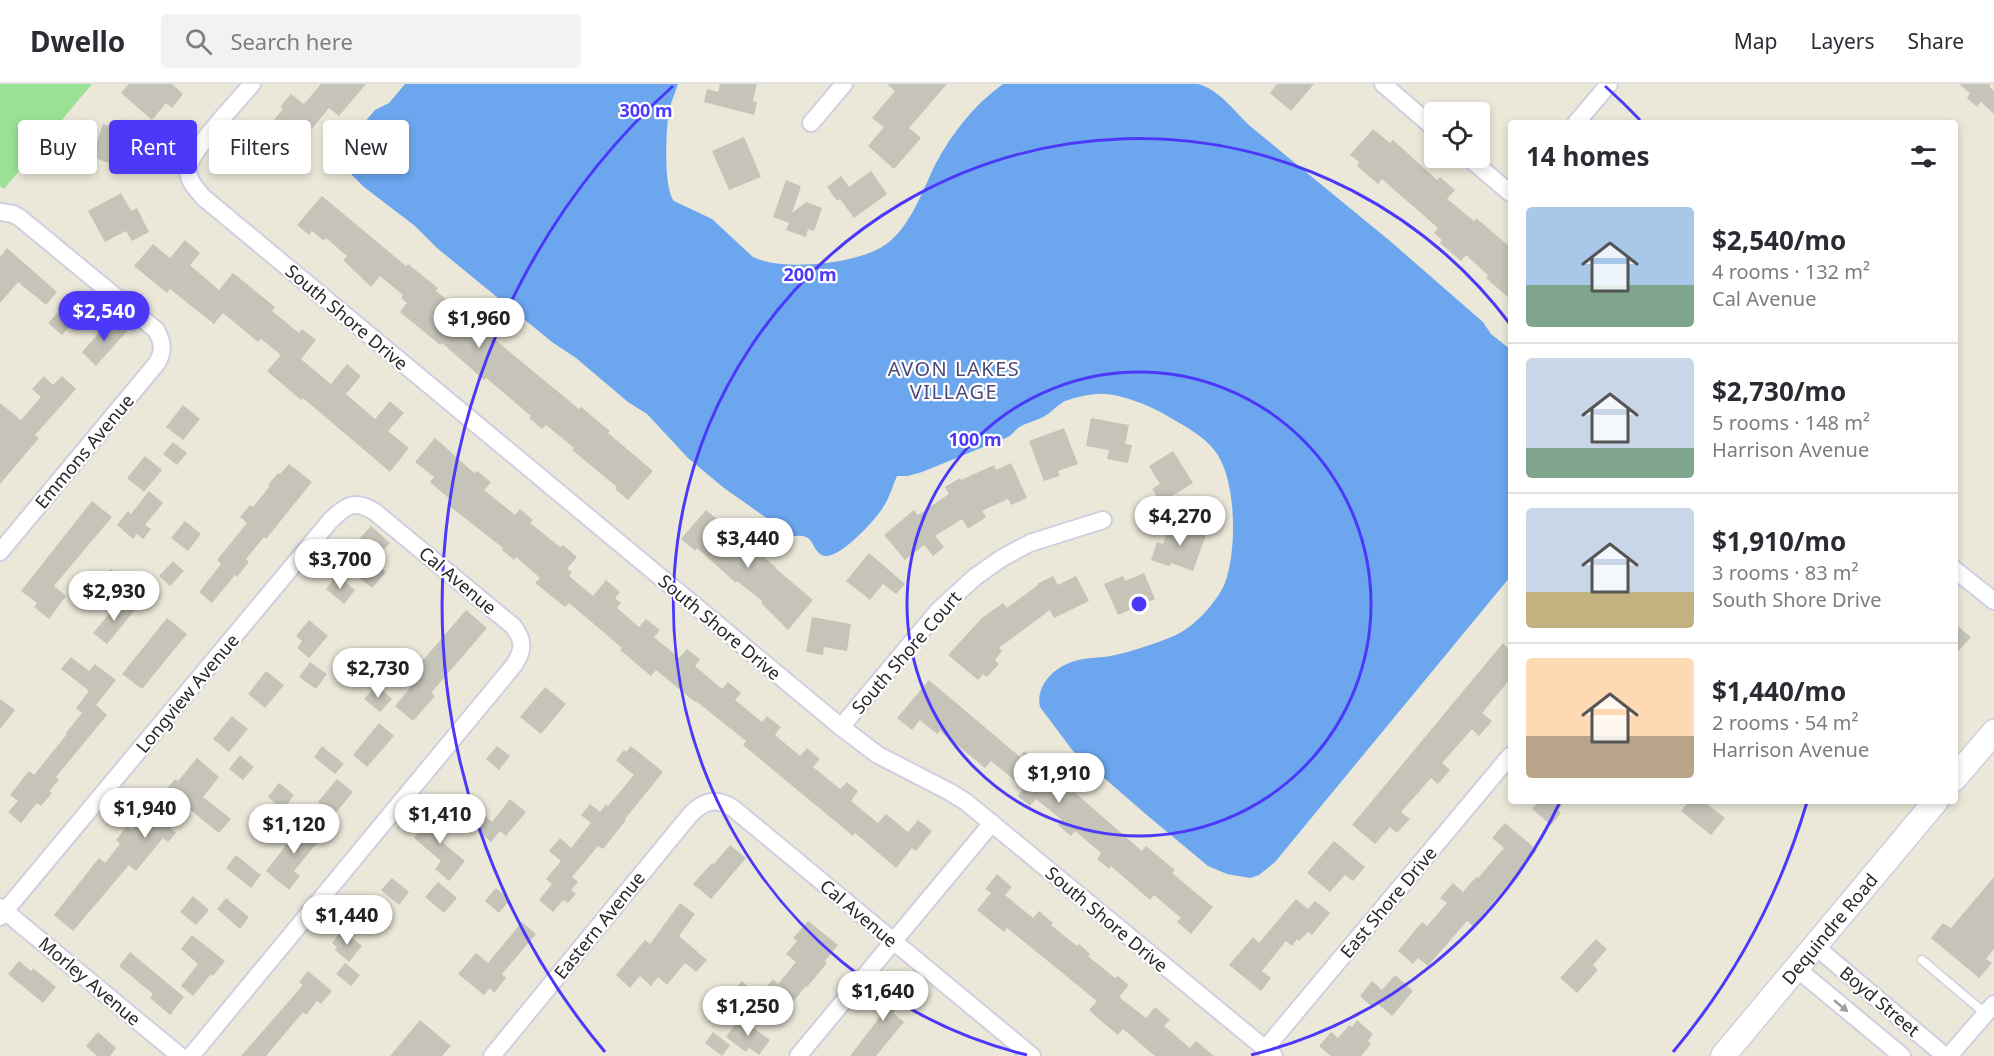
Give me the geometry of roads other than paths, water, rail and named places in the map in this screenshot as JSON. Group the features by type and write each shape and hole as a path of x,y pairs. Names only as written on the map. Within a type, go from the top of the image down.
{"main road":[{"path":"1958,774 1994,732"},
{"name":"Dequindre Road","path":"1723,1056 1933,804"}],"street":[{"name":"South Shore Drive","path":"252,84 193,154 188,173 193,185 220,212 841,727 878,755 951,792 992,823 1270,1052"},
{"path":"811,123 844,84"},
{"path":"1383,84 1424,119"},
{"path":"1578,120 1609,84"},
{"path":"1481,168 1508,191"},
{"name":"Emmons Avenue","path":"0,212 13,214 20,218 156,330 161,338 162,346 161,356 157,363 0,552"},
{"name":"Cal Avenue","path":"191,1056 514,665 522,651 519,634 513,626 375,512 357,505"},
{"name":"Longview Avenue","path":"2,912 330,521 341,510 357,505"},
{"name":"South Shore Court","path":"841,727 932,619 975,577 1002,558 1030,543 1103,520"},
{"path":"1958,572 1994,602"},
{"name":"East Shore Drive","path":"1270,1052 1508,758"},
{"name":"Cal Avenue","path":"711,801 720,801 734,809 1032,1056"},
{"name":"Eastern Avenue","path":"492,1056 690,815 703,803 711,801"},
{"path":"798,1056 992,823"},
{"name":"Morley Avenue","path":"2,912 180,1056"},
{"name":"Boyd Street","path":"1815,946 1945,1056"},
{"name":"Boyd Street","path":"1796,968 1902,1056"},
{"path":"1949,1056 1990,1009"}],"lane":[{"path":"1922,960 1990,1009"}],"water":[{"path":"405,84 678,84 669,111 666,144 668,183 674,201 712,219 753,257 768,262 792,265 850,259 874,251 892,240 908,220 936,163 957,130 983,101 1003,84 1198,84 1206,87 1220,96 1250,126 1390,241 1483,322 1491,334 1508,347 1508,579 1275,862 1259,875 1250,878 1227,874 1208,866 1073,751 1040,707 1039,698 1050,676 1063,666 1083,659 1127,652 1176,635 1197,620 1216,598 1225,583 1229,569 1233,516 1228,479 1222,463 1210,445 1191,430 1164,414 1131,400 1104,394 1092,394 1072,399 1065,401 1043,417 1021,426 1008,437 922,472 897,476 884,506 866,528 840,551 832,555 821,555 809,539 803,536 792,536 724,488 688,458 647,414 628,402 576,358 552,342 437,248 415,226 364,187 351,174 409,174 409,120 366,120 375,110 389,103"}],"district":[{"name":"AVON LAKES VILLAGE","path":"954,380"}]}
